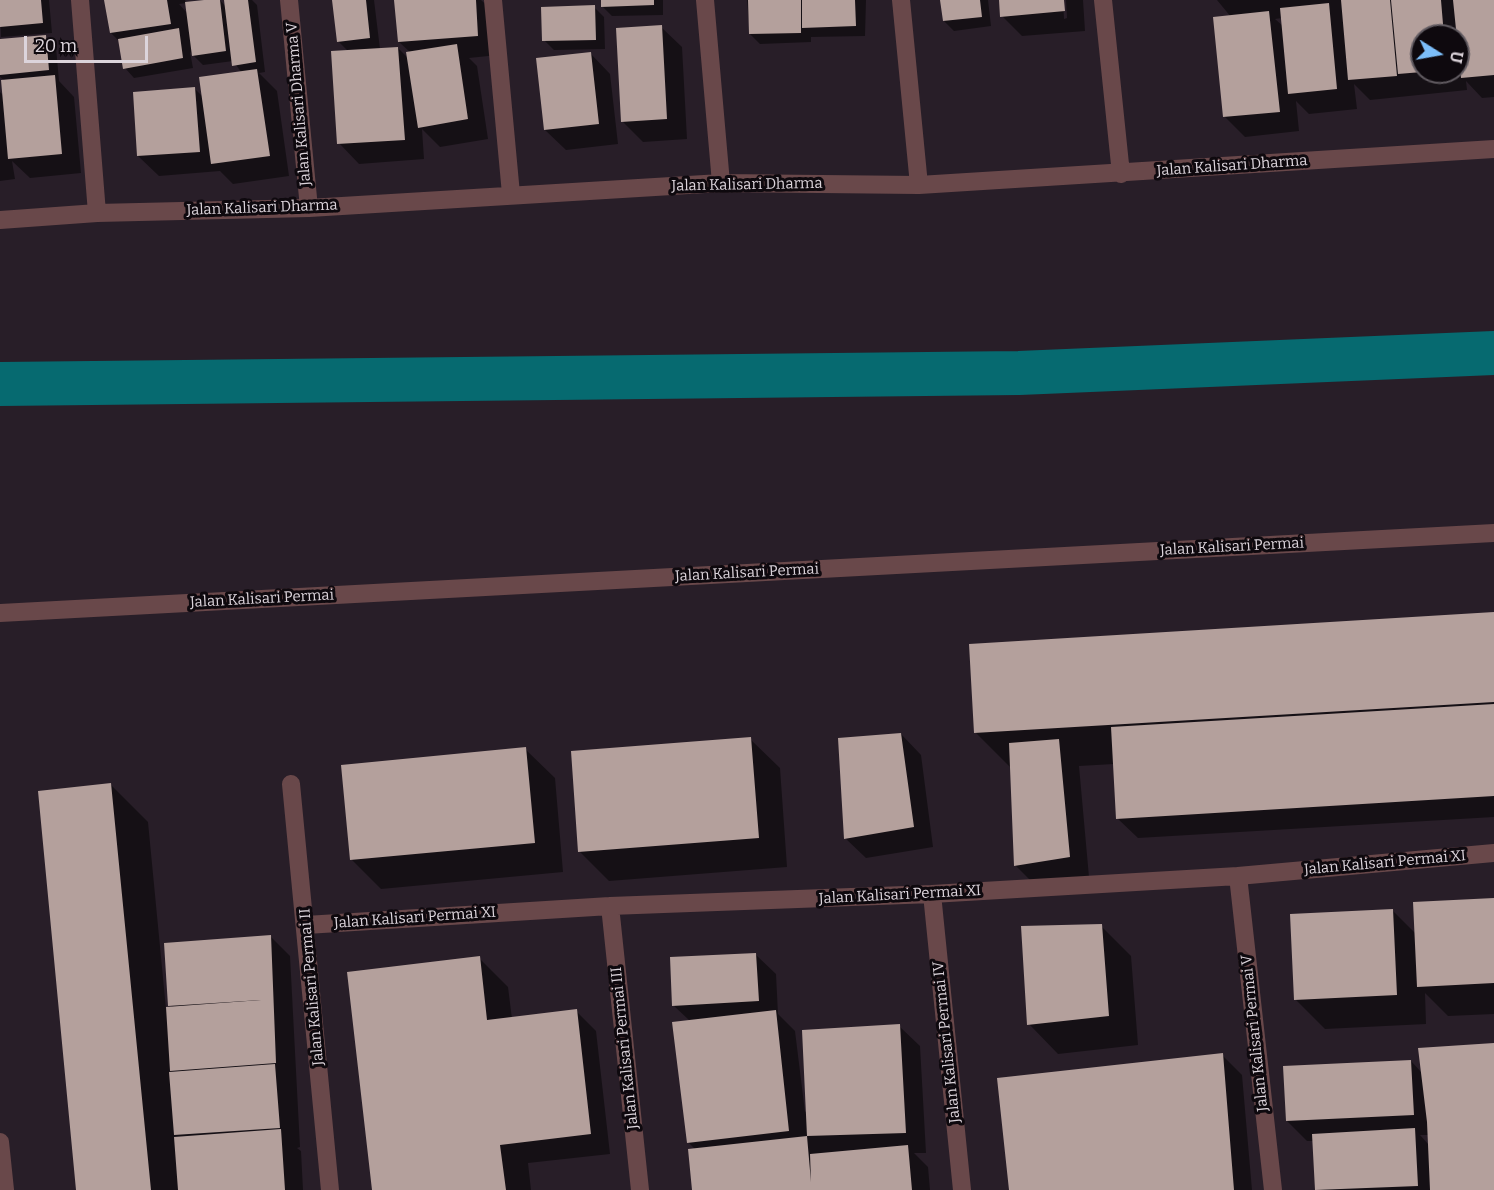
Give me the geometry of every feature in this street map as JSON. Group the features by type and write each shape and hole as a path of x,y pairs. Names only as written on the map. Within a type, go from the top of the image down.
{"street":[{"path":"80,0 96,213"},
{"name":"Jalan Kalisari Dharma V","path":"289,0 309,208"},
{"path":"493,0 511,194"},
{"path":"705,0 721,183"},
{"path":"901,0 918,185"},
{"path":"1102,0 1121,174"},
{"name":"Jalan Kalisari Dharma","path":"0,220 96,213 309,208 721,183 918,185 1494,149"},
{"name":"Jalan Kalisari Permai","path":"0,613 1494,533"},
{"name":"Jalan Kalisari Permai II","path":"291,784 330,1190"},
{"name":"Jalan Kalisari Permai XI","path":"306,925 610,906 932,894 1238,876 1494,853"},
{"name":"Jalan Kalisari Permai V","path":"1238,876 1273,1190"},
{"name":"Jalan Kalisari Permai IV","path":"932,894 962,1190"},
{"name":"Jalan Kalisari Permai III","path":"610,906 640,1190"},
{"path":"0,1142 5,1190"}],"building":[{"path":"0,0 41,0 43,23 0,27"},
{"path":"104,0 167,0 171,24 110,33"},
{"path":"220,0 226,51 192,56 185,2"},
{"path":"224,0 248,0 256,62 232,66"},
{"path":"332,0 366,0 370,38 337,42"},
{"path":"394,0 476,0 478,36 398,42"},
{"path":"601,0 654,0 654,5 601,7"},
{"path":"748,0 801,0 801,33 749,34"},
{"path":"802,0 855,0 856,26 802,28"},
{"path":"940,0 980,0 982,17 943,21"},
{"path":"999,0 1064,0 1065,11 1000,17"},
{"path":"1341,0 1390,0 1397,76 1348,80"},
{"path":"1391,0 1441,0 1443,24 1410,24 1410,73 1398,74"},
{"path":"1453,0 1494,0 1494,75 1470,77 1470,24 1455,24"},
{"path":"1329,3 1337,89 1288,94 1280,8"},
{"path":"595,5 596,40 542,41 541,7"},
{"path":"1269,11 1280,112 1223,117 1213,17"},
{"path":"662,25 667,119 621,122 616,28"},
{"path":"179,28 183,58 123,69 118,39"},
{"path":"46,35 49,70 0,75 0,39"},
{"path":"457,44 468,119 418,128 406,52"},
{"path":"398,47 405,140 337,144 331,51"},
{"path":"591,52 599,124 544,130 536,58"},
{"path":"257,69 270,156 211,164 199,77"},
{"path":"55,75 62,154 8,159 1,80"},
{"path":"195,87 200,152 137,156 133,92"},
{"path":"1494,612 1494,702 974,733 969,644"},
{"path":"1494,704 1494,796 1116,819 1111,727"},
{"path":"901,733 914,827 844,839 838,738"},
{"path":"751,737 759,838 578,852 571,751"},
{"path":"1059,739 1070,857 1014,866 1009,743"},
{"path":"526,747 535,843 350,860 341,765"},
{"path":"111,783 151,1190 76,1190 38,791"},
{"path":"1494,898 1494,983 1417,987 1413,902"},
{"path":"1393,909 1397,995 1294,1000 1290,914"},
{"path":"1102,924 1109,1016 1027,1025 1021,926"},
{"path":"271,935 276,1063 170,1071 166,1007 261,1000 168,1006 164,943"},
{"path":"756,953 759,1001 672,1006 670,957"},
{"path":"480,956 487,1020 577,1009 591,1134 500,1145 506,1190 372,1190 347,972"},
{"path":"776,1010 789,1131 687,1143 672,1022"},
{"path":"900,1024 906,1133 807,1136 802,1030"},
{"path":"1494,1043 1494,1190 1430,1190 1427,1122 1418,1048"},
{"path":"1223,1053 1234,1190 1009,1190 997,1078"},
{"path":"1411,1060 1414,1115 1286,1121 1283,1066"},
{"path":"275,1064 280,1128 174,1135 169,1072"},
{"path":"1415,1128 1418,1186 1315,1190 1312,1134"},
{"path":"281,1129 285,1190 178,1190 174,1137"},
{"path":"807,1136 811,1182 810,1154 908,1145 912,1190 692,1190 688,1149"}],"waterway":[{"path":"0,384 1019,373 1494,353"}]}
